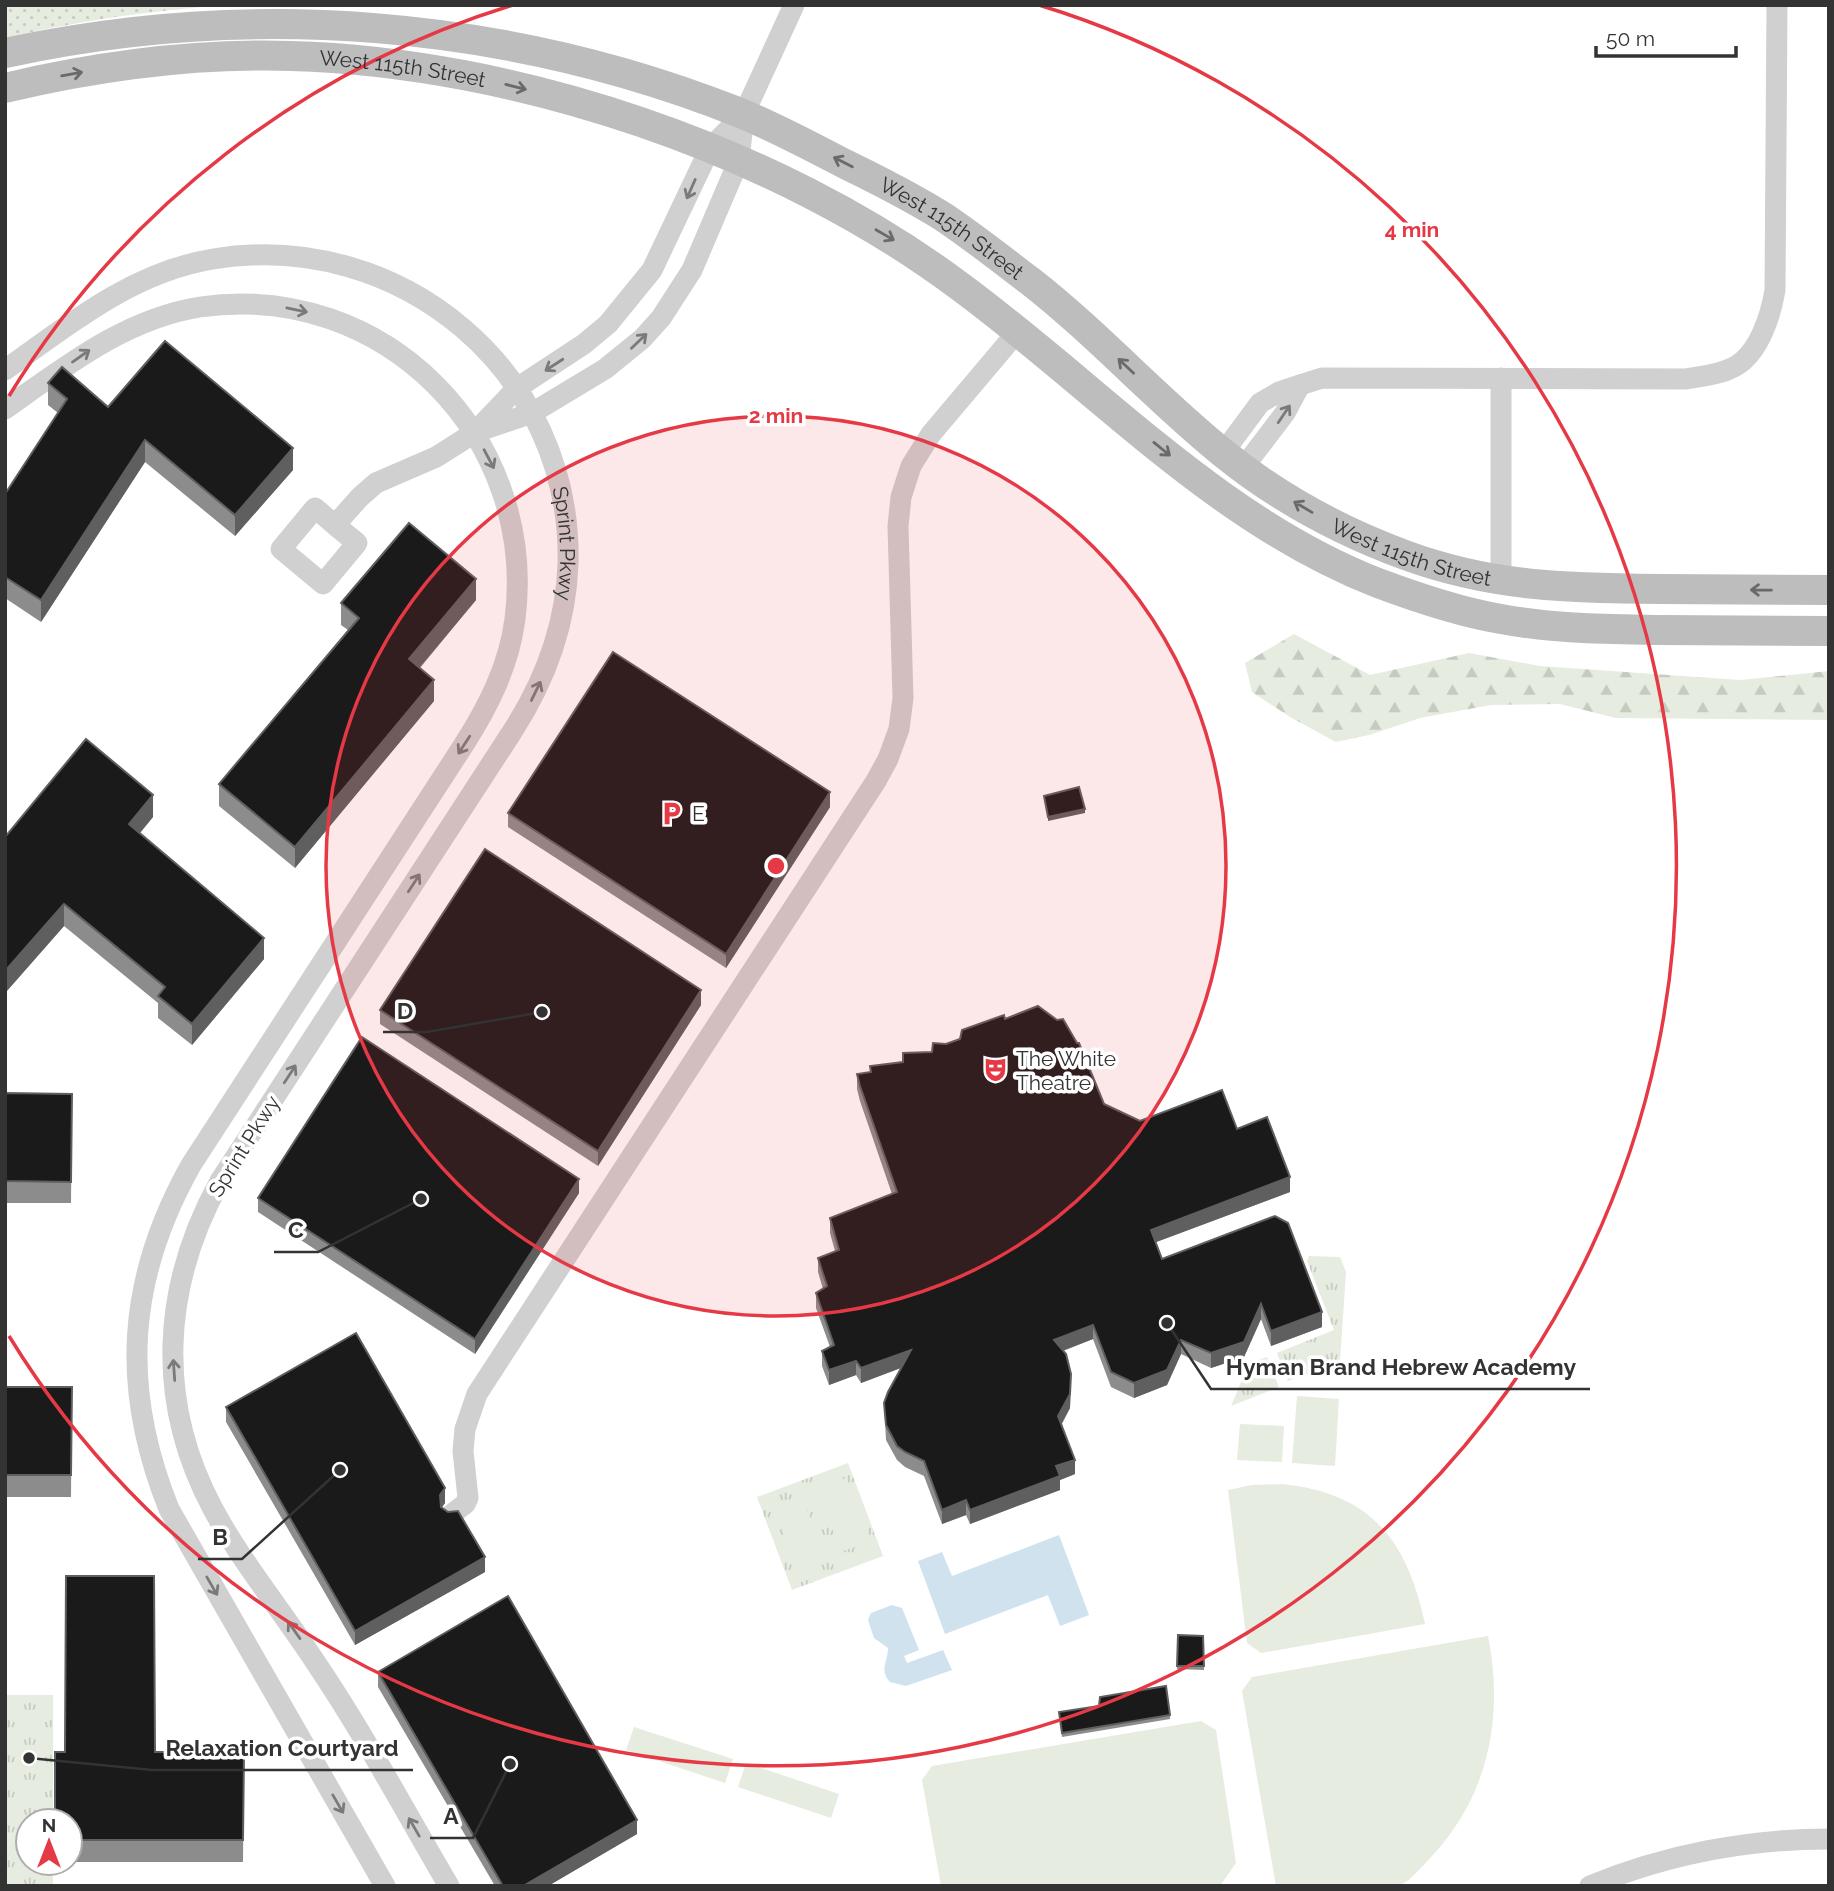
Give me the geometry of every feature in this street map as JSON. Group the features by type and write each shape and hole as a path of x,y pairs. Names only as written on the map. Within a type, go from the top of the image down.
{"street":[{"path":"335,525 376,483 436,457 474,433 532,412 605,369 626,353 661,318 692,271 739,160 744,114 794,5"},
{"path":"1233,461 1285,413 1300,385 1322,378 1686,379 1715,374 1737,366 1753,348 1766,322 1775,290 1777,5"},
{"name":"West 115th Street","path":"5,52 109,33 180,25 274,21 365,24 455,34 560,55 632,74 744,114 883,183 951,223 1038,288 1233,461 1314,513 1357,536 1416,559 1501,581 1576,588 1829,590"},
{"name":"West 115th Street","path":"5,88 149,63 244,56 337,58 411,66 497,82 593,108 739,160 831,204 896,242 957,283 1222,497 1307,550 1374,581 1444,606 1499,619 1559,627 1829,631"},
{"path":"474,433 517,388 584,344 608,324 629,300 658,259 710,148 744,114"},
{"name":"Sprint Pkwy","path":"5,370 101,303 135,284 187,265 213,259 268,254 322,260 395,283 460,324 479,342 517,388 532,412 552,458 561,493 567,535 566,593 553,651 543,677 512,732 220,1181 196,1230 186,1260 175,1306 173,1329 177,1408 184,1437 203,1489 224,1529 332,1687 449,1886"},
{"name":"Sprint Pkwy","path":"5,409 94,348 144,322 199,307 231,304 290,308 321,316 370,336 419,368 457,408 474,433 495,470 510,516 517,594 515,620 503,668 480,719 178,1187 148,1263 136,1329 136,1378 143,1428 152,1463 169,1508 385,1886"},
{"path":"452,1514 466,1504 468,1498 463,1451 465,1429 477,1394 888,759 899,729 903,698 898,526 901,498 911,466 931,434 1018,331"},
{"path":"1501,378 1501,581"},
{"path":"1590,1886 1636,1869 1718,1848 1762,1842 1829,1839"}],"green space":[{"path":"5,5 227,5 115,17 5,38"},
{"path":"1294,634 1370,675 1469,653 1540,666 1740,680 1829,671 1829,720 1616,718 1560,704 1491,705 1420,718 1369,735 1336,742 1252,692 1245,663"},
{"path":"1309,1256 1340,1257 1346,1272 1340,1361 1288,1381 1277,1353 1334,1330 1307,1261"},
{"path":"1267,1357 1279,1387 1231,1406 1249,1363"},
{"path":"1297,1396 1339,1399 1335,1466 1292,1463"},
{"path":"1240,1424 1284,1426 1282,1462 1237,1460"},
{"path":"848,1463 883,1556 792,1590 757,1497"},
{"path":"846,1478 870,1541 841,1552 817,1489"},
{"path":"1282,1484 1313,1489 1339,1498 1362,1510 1380,1526 1408,1568 1425,1624 1261,1653 1247,1643 1228,1490 1252,1485"},
{"path":"801,1495 826,1558 797,1569 773,1506"},
{"path":"1488,1636 1494,1696 1487,1753 1479,1781 1467,1807 1432,1856 1409,1880 1397,1886 1276,1886 1242,1691 1252,1677"},
{"path":"5,1695 53,1695 53,1807 14,1807 14,1877 53,1877 53,1886 5,1886"},
{"path":"1201,1721 1216,1730 1236,1863 1220,1886 941,1886 922,1780 932,1766"},
{"path":"634,1727 733,1759 725,1783 626,1750"},
{"path":"746,1763 839,1794 831,1818 738,1787"}],"water":[{"path":"1059,1535 1089,1615 1060,1626 1048,1595 945,1634 918,1561 942,1552 952,1576"},
{"path":"892,1605 902,1608 919,1650 904,1656 907,1663 943,1650 952,1670 906,1686 890,1682 885,1673 888,1648 874,1638 868,1620 871,1613"}],"building":[{"path":"165,341 293,448 235,515 145,440 41,600 5,577 5,494 67,399 48,383 62,367 108,407"},
{"path":"409,523 476,579 409,659 434,680 295,847 219,784 359,618 341,603"},
{"name":"E","path":"613,652 830,792 726,954 508,813"},
{"path":"86,739 153,795 129,824 264,938 192,1024 158,996 165,987 64,904 5,970 5,837"},
{"path":"1079,787 1085,809 1048,817 1044,796"},
{"path":"485,849 701,990 598,1151 380,1010"},
{"path":"1038,1006 1057,1020 1063,1019 1079,1043 1104,1104 1140,1121 1222,1090 1237,1129 1267,1117 1290,1177 1151,1230 1162,1259 1275,1216 1288,1223 1322,1312 1271,1331 1261,1304 1244,1342 1211,1353 1181,1340 1167,1370 1134,1383 1111,1372 1093,1325 1054,1340 1066,1354 1071,1374 1070,1394 1058,1416 1075,1460 1056,1466 1060,1476 970,1510 966,1500 942,1510 924,1461 897,1446 886,1425 884,1403 911,1350 861,1368 856,1361 829,1370 822,1351 834,1345 816,1293 827,1286 818,1258 839,1250 830,1218 897,1192 857,1074 871,1072 870,1066 903,1062 903,1053 932,1052 933,1043 946,1044 960,1039 962,1030 1004,1015 1005,1019"},
{"path":"362,1037 579,1179 475,1339 258,1198"},
{"path":"5,1093 72,1094 71,1182 5,1181"},
{"path":"356,1333 445,1488 440,1495 441,1507 448,1512 458,1511 485,1557 355,1631 226,1407"},
{"path":"5,1387 72,1387 71,1475 5,1475"},
{"path":"66,1576 154,1576 155,1752 244,1752 243,1840 84,1840 84,1807 55,1807 55,1752 65,1752"},
{"path":"508,1596 637,1820 523,1886 503,1886 378,1672"},
{"path":"1178,1635 1203,1636 1204,1666 1177,1666"},
{"path":"1166,1686 1170,1715 1062,1733 1059,1712 1099,1706 1100,1697"}],"place":[{"name":"E","path":"672,813"},
{"name":"D","path":"542,1012"},
{"name":"The White Theatre","path":"996,1070"},
{"name":"C","path":"421,1199"},
{"name":"Hyman Brand Hebrew Academy","path":"1167,1323"},
{"name":"B","path":"340,1470"},
{"name":"Relaxation Courtyard","path":"29,1758"},
{"name":"A","path":"510,1764"}]}
